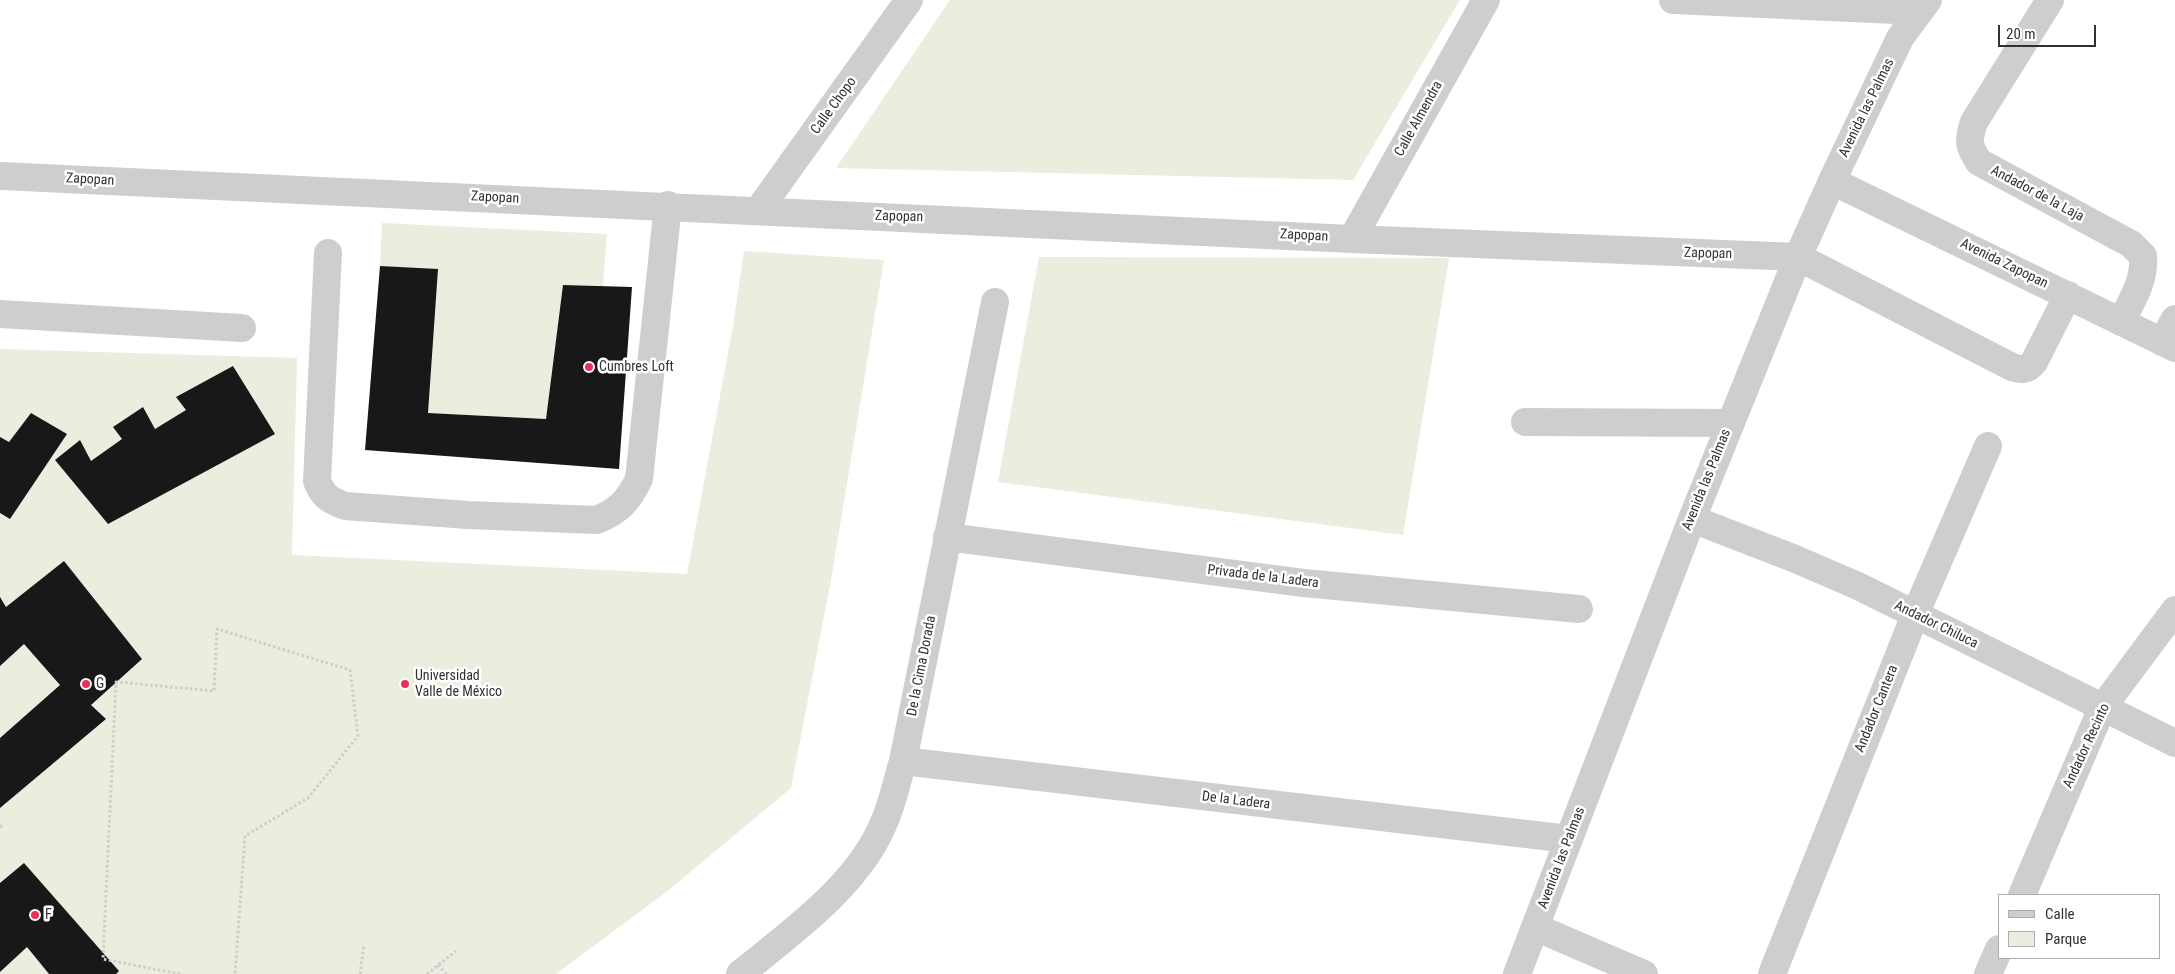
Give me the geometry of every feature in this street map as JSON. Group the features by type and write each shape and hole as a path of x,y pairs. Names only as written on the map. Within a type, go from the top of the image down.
{"street":[{"name":"Calle Chopo","path":"758,211 909,0"},
{"name":"Calle Almendra","path":"1352,239 1486,0"},
{"path":"1673,0 1923,6"},
{"name":"Andador de la Laja","path":"2050,0 1974,122 1969,138 1971,150 1979,162 2131,244 2143,256 2144,269 2139,286 2121,322"},
{"name":"Avenida las Palmas","path":"1517,974 1730,422 1798,257 1900,38 1923,6"},
{"name":"Zapopan","path":"0,176 668,205 758,211 1352,239 1798,257"},
{"name":"Avenida Zapopan","path":"1832,181 2121,322 2171,337"},
{"path":"328,254 317,481 322,493 330,500 344,506 468,515 597,520 612,513 629,498 639,479 668,205"},
{"path":"1798,257 2012,367 2022,370 2029,368 2034,362 2068,295"},
{"name":"De la Cima Dorada","path":"745,974 844,884 868,853 885,820 903,761 995,302"},
{"path":"0,314 242,328"},
{"path":"1525,422 1730,422"},
{"name":"Andador Cantera","path":"1772,974 1839,801 1915,615 1988,446"},
{"name":"Andador Chiluca","path":"1692,519 1810,565 1858,586 2175,743"},
{"name":"Privada de la Ladera","path":"947,537 1304,583 1579,609"},
{"name":"Andador Recinto","path":"2022,894 2102,708 2175,610"},
{"name":"De la Ladera","path":"903,761 1569,839"},
{"path":"1536,927 1644,974"},
{"path":"1988,974 1998,951"}],"path":[{"path":"180,974 103,959 116,682 214,691 217,629 350,670 358,736 308,798 245,836 235,974"},
{"path":"0,827 4,824"},
{"path":"360,974 364,945"},
{"path":"427,974 456,951"},
{"path":"438,965 446,974"}],"green space":[{"path":"950,0 1460,0 1353,180 836,168"},
{"path":"382,223 607,234 603,286 563,285 546,419 428,413 437,270 380,266"},
{"name":"Universidad Valle de México","path":"744,251 884,260 831,580 791,788 665,893 556,974 0,974 0,349 297,358 292,555 687,574 733,326"},
{"path":"1039,257 1449,258 1403,535 998,482"}],"building":[{"name":"Cumbres Loft","path":"380,266 438,269 428,413 546,419 563,285 632,287 619,469 365,450"},
{"path":"233,366 275,434 108,524 55,460 80,440 91,461 122,439 113,427 143,407 155,429 186,410 176,397"},
{"path":"31,413 67,434 10,519 0,513 0,437 9,442"},
{"name":"G","path":"64,561 142,659 91,705 106,719 0,808 0,738 60,685 24,644 0,666 0,597 6,607"},
{"name":"F","path":"24,863 119,971 116,974 49,974 27,947 0,972 0,883"}],"place":[{"name":"Cumbres Loft","path":"589,367"},
{"name":"G","path":"86,684"},
{"name":"Universidad Valle de México","path":"405,684"},
{"name":"F","path":"35,915"}]}
